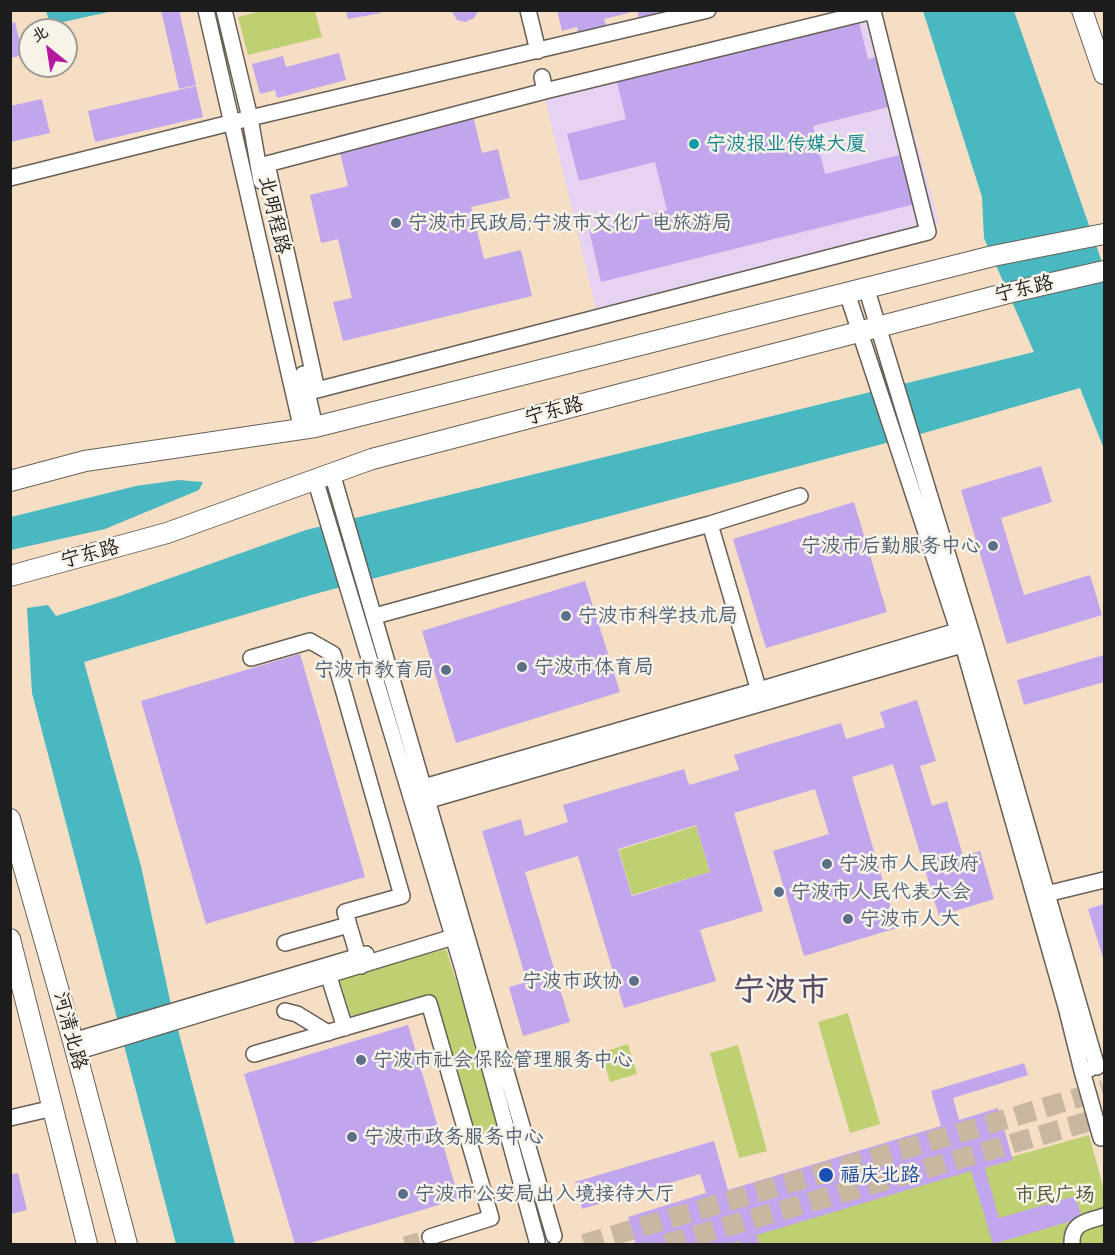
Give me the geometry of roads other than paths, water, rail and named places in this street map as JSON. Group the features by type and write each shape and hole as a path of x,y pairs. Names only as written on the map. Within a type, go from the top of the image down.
{"main road":[{"path":"1082,10 1104,74"},
{"name":"宁东路","path":"10,481 85,462 308,428 993,256 1097,236"},
{"name":"宁东路","path":"10,576 167,533 372,459 879,326 1104,271"},
{"name":"河清北路","path":"12,830 74,1046 127,1245"},
{"name":"河清北路","path":"10,939 87,1245"}],"street":[{"name":"北明程路","path":"206,10 308,428"},
{"name":"北明程路","path":"224,10 250,118 308,428"},
{"path":"528,10 538,51"},
{"path":"10,178 250,118 708,10"},
{"path":"873,11 928,232 317,390 267,164 543,84 873,11"},
{"path":"857,290 879,326 1041,895 1095,1068 1103,1141"},
{"path":"857,290 859,332 966,636"},
{"path":"324,476 375,616 419,796"},
{"path":"324,476 458,930 556,1240 531,1243 458,930"},
{"path":"375,616 710,524 800,496"},
{"path":"710,524 761,697"},
{"path":"419,796 966,636"},
{"path":"251,658 310,641 333,654 402,896 345,912 359,962"},
{"path":"1041,895 1104,880"},
{"path":"285,943 348,925"},
{"path":"74,1046 359,962 458,930"},
{"path":"74,1046 329,976 359,962"},
{"path":"329,976 345,1028"},
{"path":"254,1054 429,1003 491,1218 430,1237"},
{"path":"285,1011 297,1014 328,1033"},
{"path":"10,1118 53,1107"},
{"path":"1072,1245 1071,1235 1076,1227 1104,1216"}],"water":[{"path":"46,10 113,11 78,19 48,18"},
{"path":"923,11 1014,11 1104,268 1104,449 1080,388 924,433 311,595 84,662 141,866 170,1000 235,1244 176,1244 32,693 27,608 48,605 56,616 117,597 306,530 1034,352 984,238 982,197"},
{"path":"179,480 203,482 199,490 105,529 11,550 11,517 136,486"}],"tunnel":[{"path":"584,1244 1104,1090"},
{"path":"666,1244 1104,1117"},
{"path":"405,1244 430,1237"}],"place":[{"name":"宁波报业传媒大厦","path":"694,144"},
{"name":"宁波市民政局;宁波市文化广电旅游局","path":"396,223"},
{"name":"宁波市后勤服务中心","path":"993,546"},
{"name":"宁波市科学技术局","path":"566,616"},
{"name":"宁波市体育局","path":"522,667"},
{"name":"宁波市教育局","path":"446,670"},
{"name":"宁波市人民政府","path":"827,864"},
{"name":"宁波市人民代表大会","path":"779,892"},
{"name":"宁波市人大","path":"848,919"},
{"name":"宁波市政协","path":"634,981"},
{"name":"宁波市社会保险管理服务中心","path":"361,1060"},
{"name":"宁波市政务服务中心","path":"352,1137"},
{"name":"福庆北路","path":"826,1175"},
{"name":"宁波市公安局出入境接待大厅","path":"403,1194"}],"district":[{"name":"宁波市","path":"781,991"}],"park label":[{"name":"市民广场","path":"1055,1195"}]}
